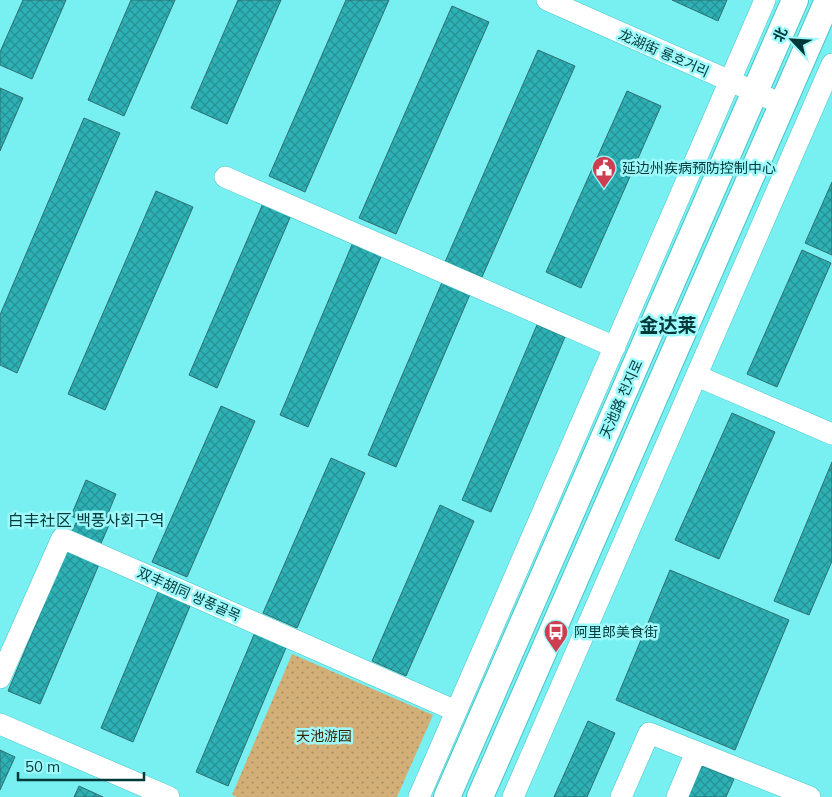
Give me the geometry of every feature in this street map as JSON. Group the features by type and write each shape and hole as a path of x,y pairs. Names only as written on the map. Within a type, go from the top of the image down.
{"main road":[{"name":"天池路 천지로","path":"447,797 795,0"},
{"path":"480,797 828,0"}],"street":[{"name":"龙湖街 룡호거리","path":"547,0 782,104"},
{"name":"天池路 천지로","path":"418,797 765,0"},
{"path":"514,797 832,64"},
{"path":"224,177 615,347"},
{"path":"697,376 832,434"},
{"name":"双丰胡同 쌍풍골목","path":"0,678 62,538 456,711"},
{"path":"0,724 169,797"},
{"path":"621,797 649,733 802,796"},
{"path":"677,797 696,752"}],"green space":[{"name":"天池游园","path":"292,654 433,715 397,797 237,797 232,795"}],"building":[{"path":"23,0 66,0 32,79 0,65 0,52"},
{"path":"131,0 175,0 124,116 88,100"},
{"path":"238,0 281,0 227,124 191,108"},
{"path":"346,0 389,0 305,192 269,176"},
{"path":"672,0 727,0 718,21"},
{"path":"452,6 489,22 396,234 359,218"},
{"path":"538,50 575,66 482,277 445,262"},
{"path":"0,88 23,98 0,151"},
{"name":"延边州疾病预防控制中心","path":"627,91 661,106 581,288 546,272"},
{"path":"84,118 120,133 17,373 0,365 0,315"},
{"path":"832,182 832,255 805,243"},
{"path":"156,191 193,207 105,410 68,394"},
{"path":"264,201 292,213 217,388 189,375"},
{"path":"354,240 383,252 308,427 280,415"},
{"path":"802,250 831,263 777,387 747,374"},
{"path":"443,280 471,292 396,467 368,455"},
{"path":"537,325 565,337 491,512 462,500"},
{"path":"221,406 255,421 187,577 152,562"},
{"path":"732,413 775,432 719,559 675,540"},
{"path":"331,458 365,473 297,628 263,613"},
{"path":"832,462 832,561 809,615 774,601"},
{"path":"86,480 116,494 107,516 112,518 99,548 70,535 78,519 71,516"},
{"path":"440,505 474,521 406,676 372,661"},
{"path":"68,548 100,562 40,704 8,691"},
{"path":"670,570 789,620 735,750 616,700"},
{"path":"161,585 193,599 133,742 101,728"},
{"path":"256,630 288,643 228,786 196,772"},
{"path":"588,721 615,733 587,797 554,797"},
{"path":"0,750 15,757 0,790"},
{"path":"702,766 734,779 726,797 688,797"},
{"path":"79,786 103,797 74,797"}],"place":[{"name":"延边州疾病预防控制中心","path":"604,189"},
{"name":"阿里郎美食街","path":"556,653"}],"district":[{"name":"金达莱","path":"668,325"},
{"name":"白丰社区 백풍사회구역","path":"86,520"}]}
